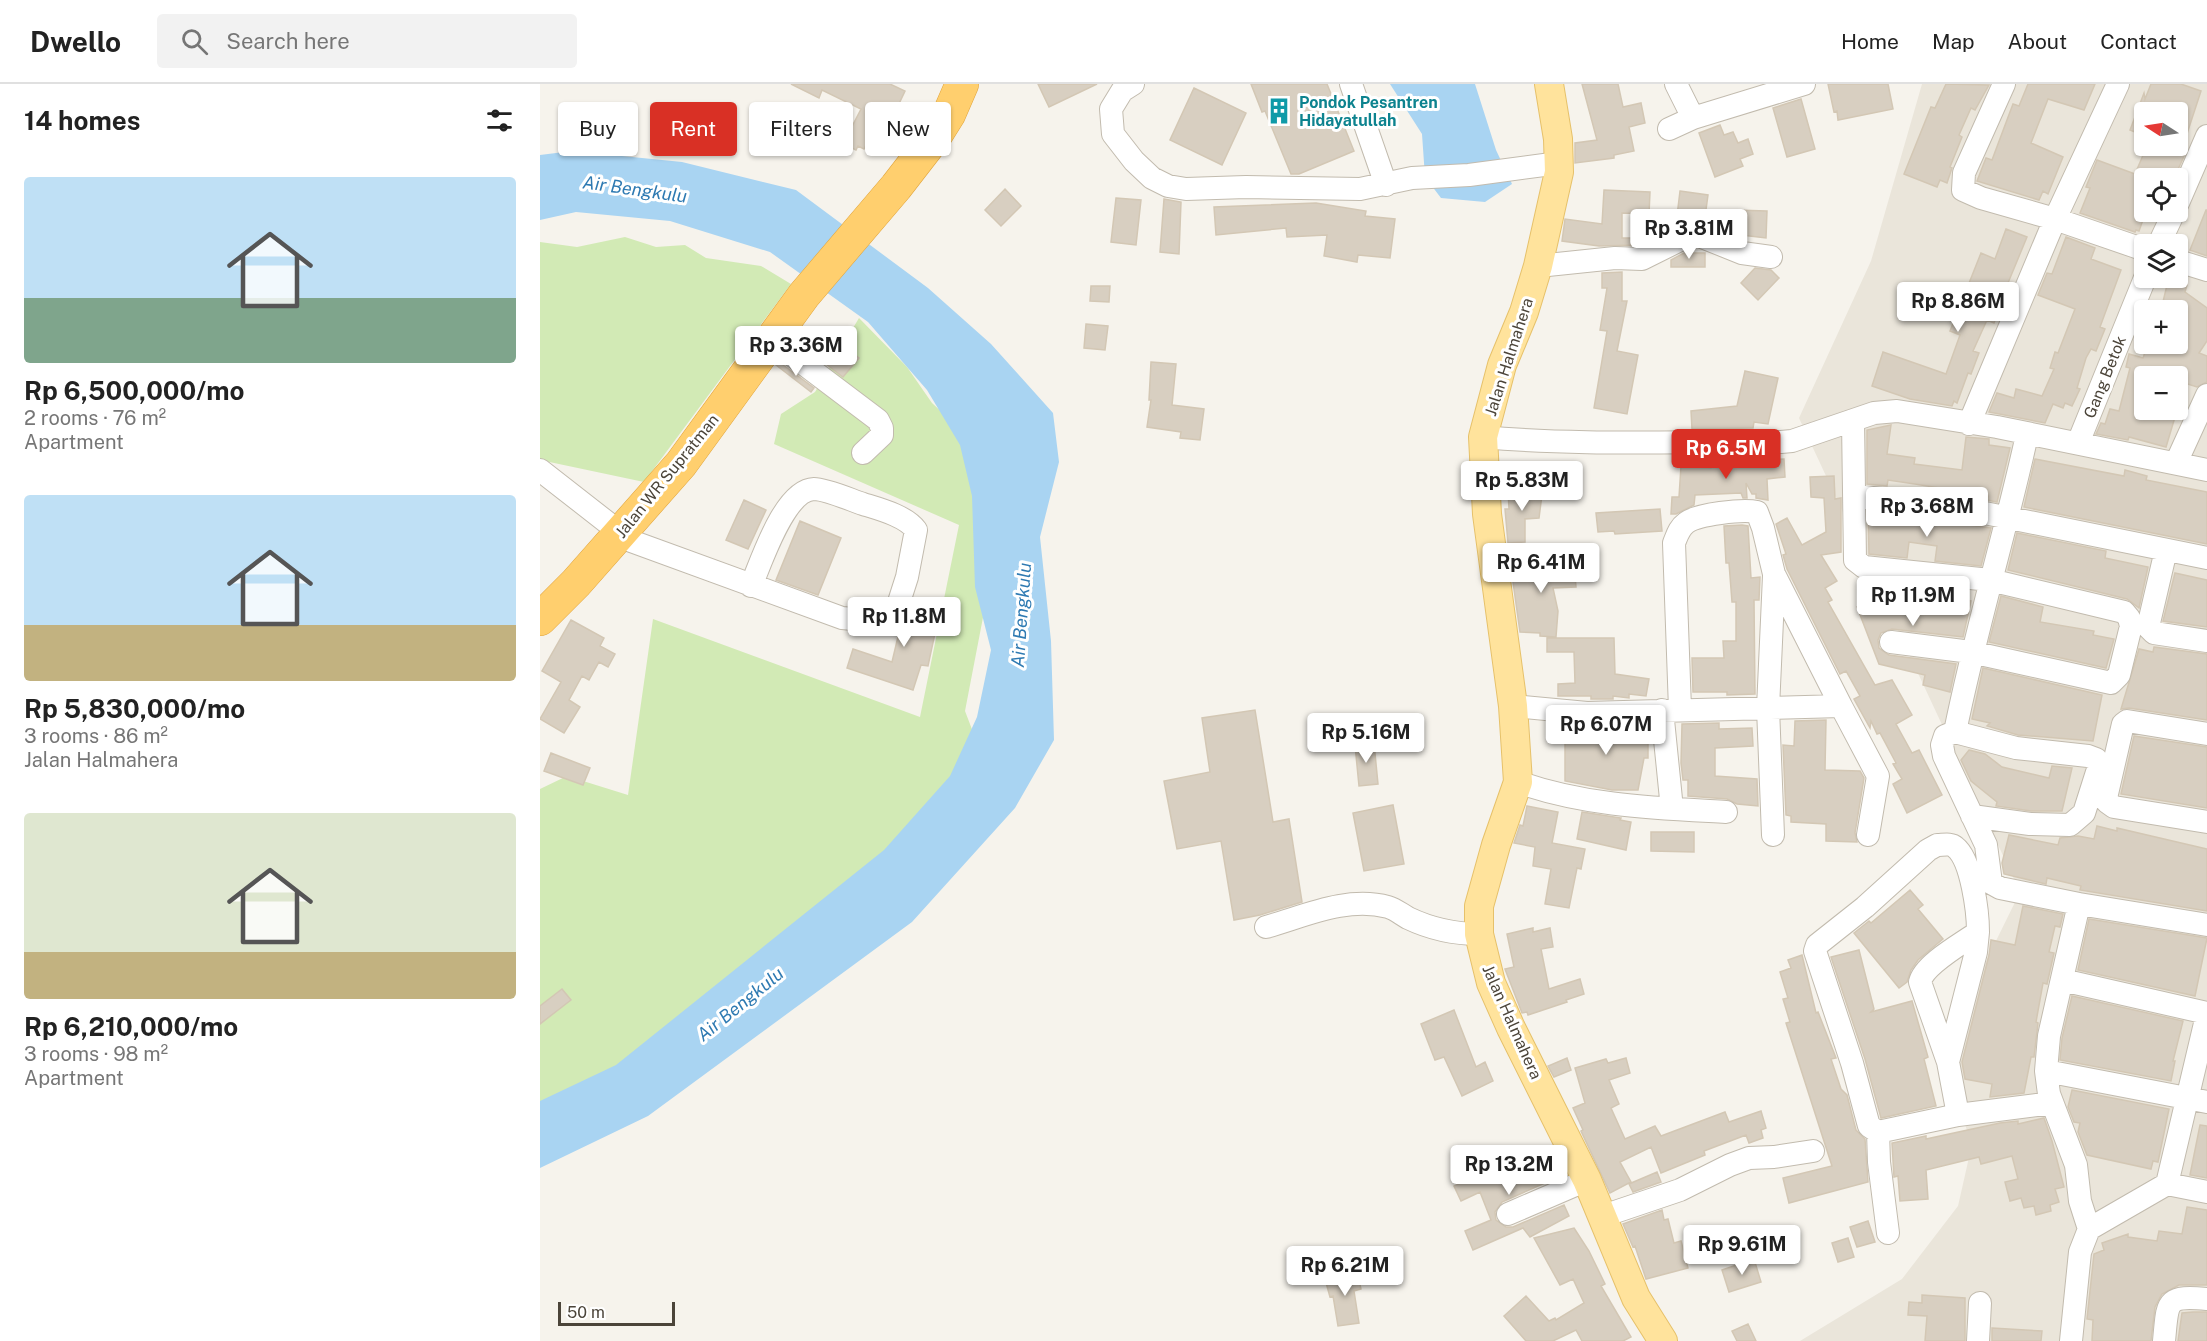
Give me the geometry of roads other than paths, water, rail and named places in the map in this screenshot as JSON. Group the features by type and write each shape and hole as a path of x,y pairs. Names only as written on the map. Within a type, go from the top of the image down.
{"highway":[{"name":"Jalan WR Supratman","path":"540,618 576,583 681,464 804,295 896,188 934,138 949,114 962,84"}],"main road":[{"name":"Jalan Halmahera","path":"1549,84 1558,139 1559,163 1538,266 1524,312 1502,365 1483,437 1487,514 1513,706 1518,782 1496,845 1479,906 1479,934 1491,983 1503,1010 1587,1180 1636,1298 1663,1341"}],"street":[{"path":"1133,84 1122,91 1111,109 1113,134 1134,161 1152,178 1168,186 1186,189 1246,187 1360,189 1412,178 1468,175 1559,163"},
{"path":"1351,84 1386,185"},
{"path":"1676,84 1693,118"},
{"path":"1669,129 1693,118 1780,88 1804,84"},
{"path":"2004,84 1965,173 1962,186 1966,192 2134,246"},
{"path":"1969,424 2055,219 2118,84"},
{"path":"2188,180 2207,136"},
{"path":"1538,266 1615,258 1641,259 1688,236 1697,235 1742,253 1771,257"},
{"path":"2188,264 2207,270"},
{"name":"Gang Betok","path":"2078,444 2141,288"},
{"path":"772,339 878,420 882,428 882,435 863,453"},
{"path":"2176,463 2207,395"},
{"path":"1483,437 1527,441 1654,444 1781,442 1792,441 1874,413 1897,411 1928,415 2207,470"},
{"path":"1853,421 1855,560 1858,565 1990,580 2124,612 2131,626 2119,675 2116,680 2105,682 1971,652 1892,642"},
{"path":"1954,732 1971,652 2027,435"},
{"path":"540,470 631,541 751,586 842,618 874,621 893,613 907,577 915,530 912,525 900,518 868,506 815,489 806,492 789,504 751,586"},
{"path":"1855,496 1960,508 2207,558"},
{"path":"1672,809 1674,543 1680,528 1687,521 1743,511 1757,512 1774,574 1878,776 1868,835"},
{"path":"2166,550 2148,627 2154,633 2207,641"},
{"path":"1773,835 1768,708 1774,574"},
{"path":"1513,706 1587,713 1841,706"},
{"path":"1972,816 2030,824 2070,825 2084,813 2123,724 2127,721 2207,734"},
{"path":"1948,1062 1976,952 1977,908 1986,845 1944,756 1942,745 1945,736 1954,732 2016,748 2088,756 2096,759 2104,770 2106,798 2110,805 2207,822"},
{"path":"1518,782 1549,792 1612,805 1726,812"},
{"path":"2052,1103 1958,1115 1878,1132 1872,1130 1833,1003 1817,960 1817,945 1857,914 1928,849 1937,845 1954,846 1969,871 1981,883 2079,904 2207,925"},
{"path":"1266,927 1346,904 1361,903 1394,909 1406,917 1446,933 1479,934"},
{"path":"2079,904 2049,1036 2046,1071 2052,1103 2076,1165 2080,1201 2089,1229"},
{"path":"1958,1115 1948,1062 1920,982 1921,976 1931,965 1978,932"},
{"path":"2062,980 2207,1014 2198,1100 2168,1184 2089,1229 2080,1252 2071,1341"},
{"path":"2046,1071 2198,1100"},
{"path":"1878,1132 1879,1162 1888,1233"},
{"path":"1603,1216 1680,1190 1749,1158 1774,1157 1813,1150"},
{"path":"1508,1214 1587,1180"},
{"path":"2168,1184 2207,1192"},
{"path":"2164,1341 2169,1305 2173,1300 2207,1299"},
{"path":"1978,1341 1980,1303"}],"water":[{"path":"1390,84 1475,84 1496,150 1512,184 1485,202 1441,198 1425,177 1422,134"},
{"name":"Air Bengkulu","path":"558,153 558,156 622,156 682,162 796,190 928,288 991,344 1053,413 1059,462 1040,537 1051,641 1054,740 1015,808 912,922 648,1116 540,1168 540,1101 616,1065 884,850 950,776 977,717 991,650 975,587 972,496 960,445 927,390 868,322 770,252 670,221 576,212 540,220 540,155"}],"place":[{"name":"Pondok Pesantren Hidayatullah","path":"1279,111"}]}
